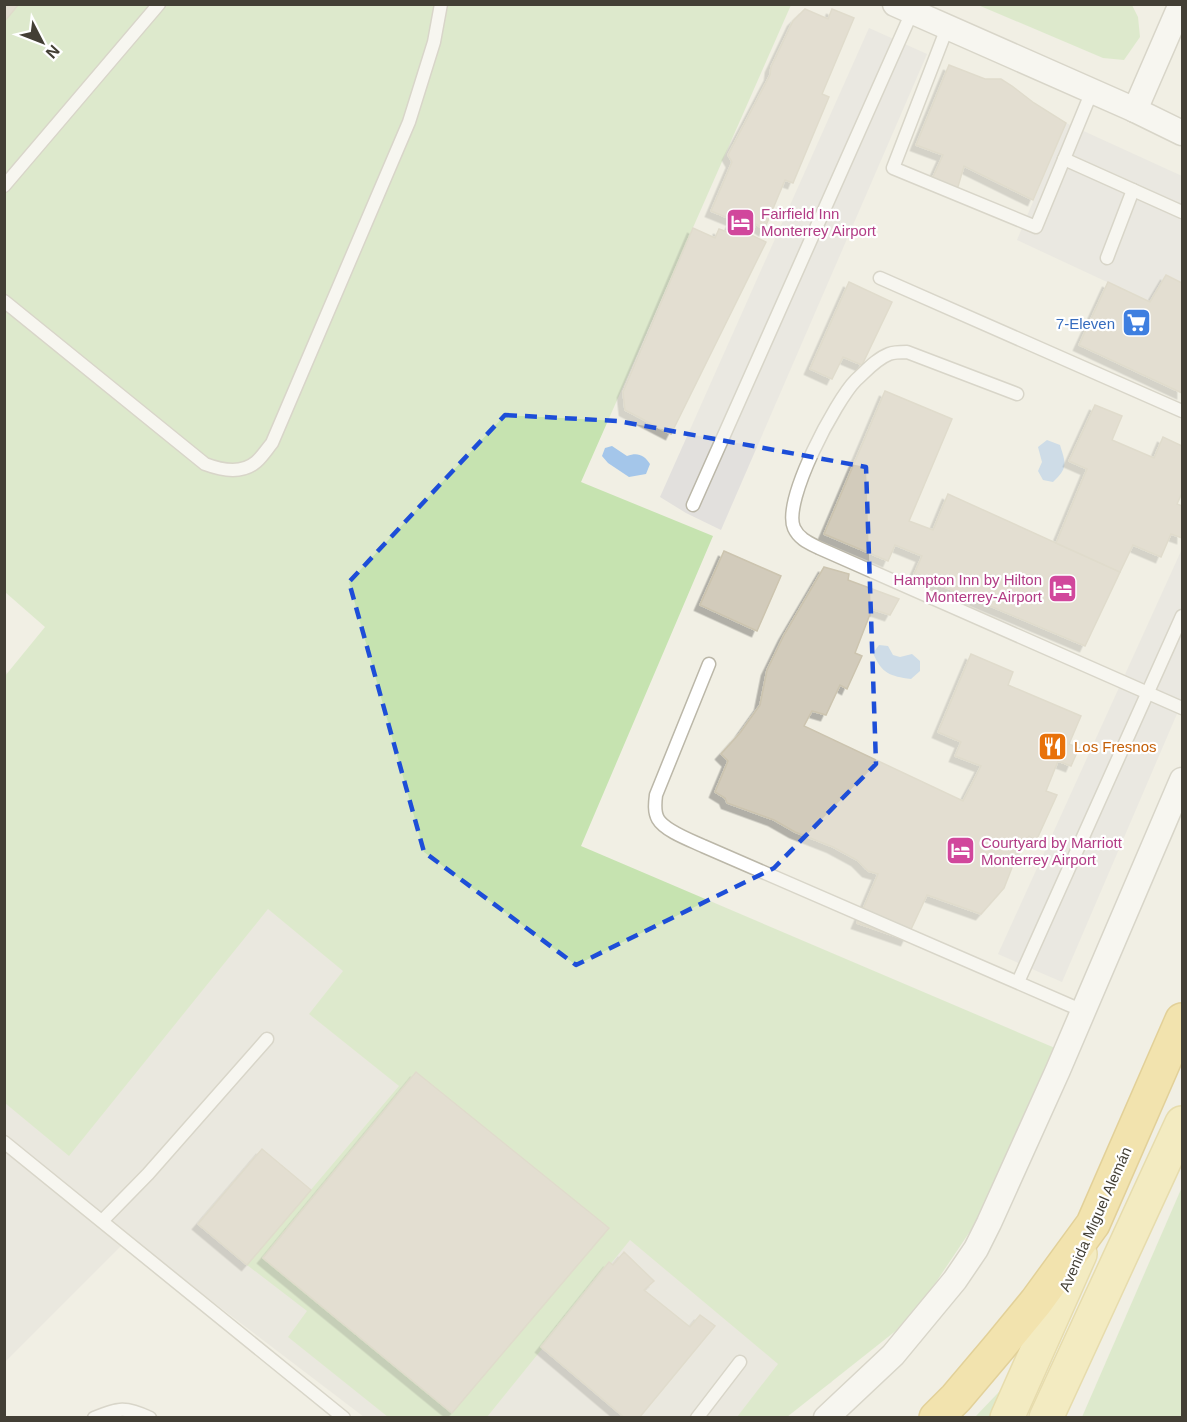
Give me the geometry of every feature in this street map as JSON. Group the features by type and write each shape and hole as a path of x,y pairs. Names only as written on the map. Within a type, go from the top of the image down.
{"highway":[{"name":"Avenida Miguel Alemán","path":"1093,1224 1182,1020"},
{"path":"936,1418 956,1398 1036,1302 1093,1224"}],"main road":[{"path":"1046,1418 1182,1123"},
{"name":"Avenida Miguel Alemán","path":"1007,1418 1093,1224"}],"street":[{"path":"1135,110 1181,4"},
{"path":"903,8 1182,133"},
{"path":"826,1418 893,1355 966,1265 989,1223 1182,780"}],"lane":[{"path":"4,186 159,4"},
{"path":"4,301 205,464 220,470 247,468 258,461 272,443 409,122 435,42 441,4"},
{"path":"693,505 903,8"},
{"path":"947,28 893,168 1036,227 1092,91"},
{"path":"1064,159 1182,212"},
{"path":"1107,258 1133,190"},
{"path":"880,278 1182,411"},
{"path":"1017,394 907,352 890,354 875,363 854,382 828,423 799,482 791,513 794,528 802,539 819,548 1182,708"},
{"path":"1018,982 1182,616"},
{"path":"709,664 656,795 654,808 658,820 674,833 1083,1011"},
{"path":"102,1221 148,1174 267,1039"},
{"path":"4,1142 344,1418"},
{"path":"697,1418 740,1362"},
{"path":"94,1418 115,1410 135,1411 150,1418"}],"highlighted area":[{"path":"505,415 618,421 866,467 876,764 774,868 576,965 424,852 349,582"}],"shaded area":[{"path":"869,28 927,54 721,530 660,497"},
{"path":"1066,123 1182,176 1182,283 1166,275 1150,302 1017,240"},
{"path":"1182,549 1182,702 1062,982 998,954"},
{"path":"5,671 832,1382 779,1417 364,1417 129,1238 5,1362"}],"green space":[{"path":"5,5 791,5 581,482 713,536 581,846 1055,1048 983,1212 912,1318 787,1417 737,1417 778,1364 630,1240 487,1417 388,1417 288,1337 307,1311 247,1265 399,1086 309,1014 343,971 268,909 69,1156 5,1103 5,676 45,627 5,592"},
{"path":"978,5 1132,5 1138,17 1140,37 1124,60 1103,58"},
{"path":"1182,1187 1182,1417 1082,1417"},
{"path":"1038,1351 1009,1417 975,1417"}],"water":[{"path":"1047,440 1060,445 1064,461 1061,473 1053,482 1043,480 1038,471 1042,462 1038,447"},
{"path":"612,446 627,456 638,454 645,458 650,464 646,474 629,477 608,463 602,456 605,448"},
{"path":"879,645 888,646 893,655 900,657 912,654 920,661 920,671 911,679 897,677 883,670 873,653"}],"building":[{"path":"4,4 19,4 4,22"},
{"path":"805,9 828,19 832,9 854,18 822,94 829,97 793,183 785,180 764,230 756,224 751,235 766,242 671,434 625,410 623,392 693,228 715,238 719,229 727,232 733,220 711,211 732,162 728,155 770,75 771,67 793,21"},
{"path":"949,65 985,79 1001,79 1066,123 1033,200 964,166 957,190 932,179 943,155 916,145"},
{"name":"7-Eleven","path":"1166,275 1182,283 1182,393 1079,345 1108,282 1150,302"},
{"path":"849,282 892,302 862,365 843,357 832,379 810,369"},
{"path":"885,391 952,419 909,521 933,530 948,494 1120,572 1085,646 914,574 922,556 895,545 888,561 824,534"},
{"path":"1095,405 1122,416 1112,440 1154,458 1163,437 1182,446 1182,493 1177,504 1182,506 1182,538 1171,534 1161,557 1133,545 1120,572 1056,543 1087,469 1069,461"},
{"path":"724,551 781,576 757,631 700,605"},
{"path":"824,567 849,574 848,580 899,599 890,615 872,609 855,653 862,656 847,689 840,685 826,715 812,711 804,726 963,801 981,766 955,756 961,742 938,732 971,654 1013,672 1008,685 1081,716 1069,744 1079,748 1071,766 1058,761 1046,791 1057,795 1036,841 1029,836 1013,865 1004,888 981,914 927,895 906,940 857,923 878,874 868,871 857,860 833,847 795,832 774,820 727,803 725,798 715,792 728,761 721,754 760,705 767,670 784,635"},
{"path":"416,1072 609,1228 452,1413 263,1258"},
{"path":"262,1149 311,1190 247,1265 198,1224"},
{"path":"624,1252 654,1281 644,1290 690,1327 700,1315 715,1326 639,1418 625,1418 541,1347 609,1262 613,1265"}],"place":[{"name":"Fairfield Inn Monterrey Airport","path":"740,222"},
{"name":"7-Eleven","path":"1136,323"},
{"name":"Hampton Inn by Hilton Monterrey-Airport","path":"1063,588"},
{"name":"Los Fresnos","path":"1053,746"},
{"name":"Courtyard by Marriott Monterrey Airport","path":"960,851"}]}
